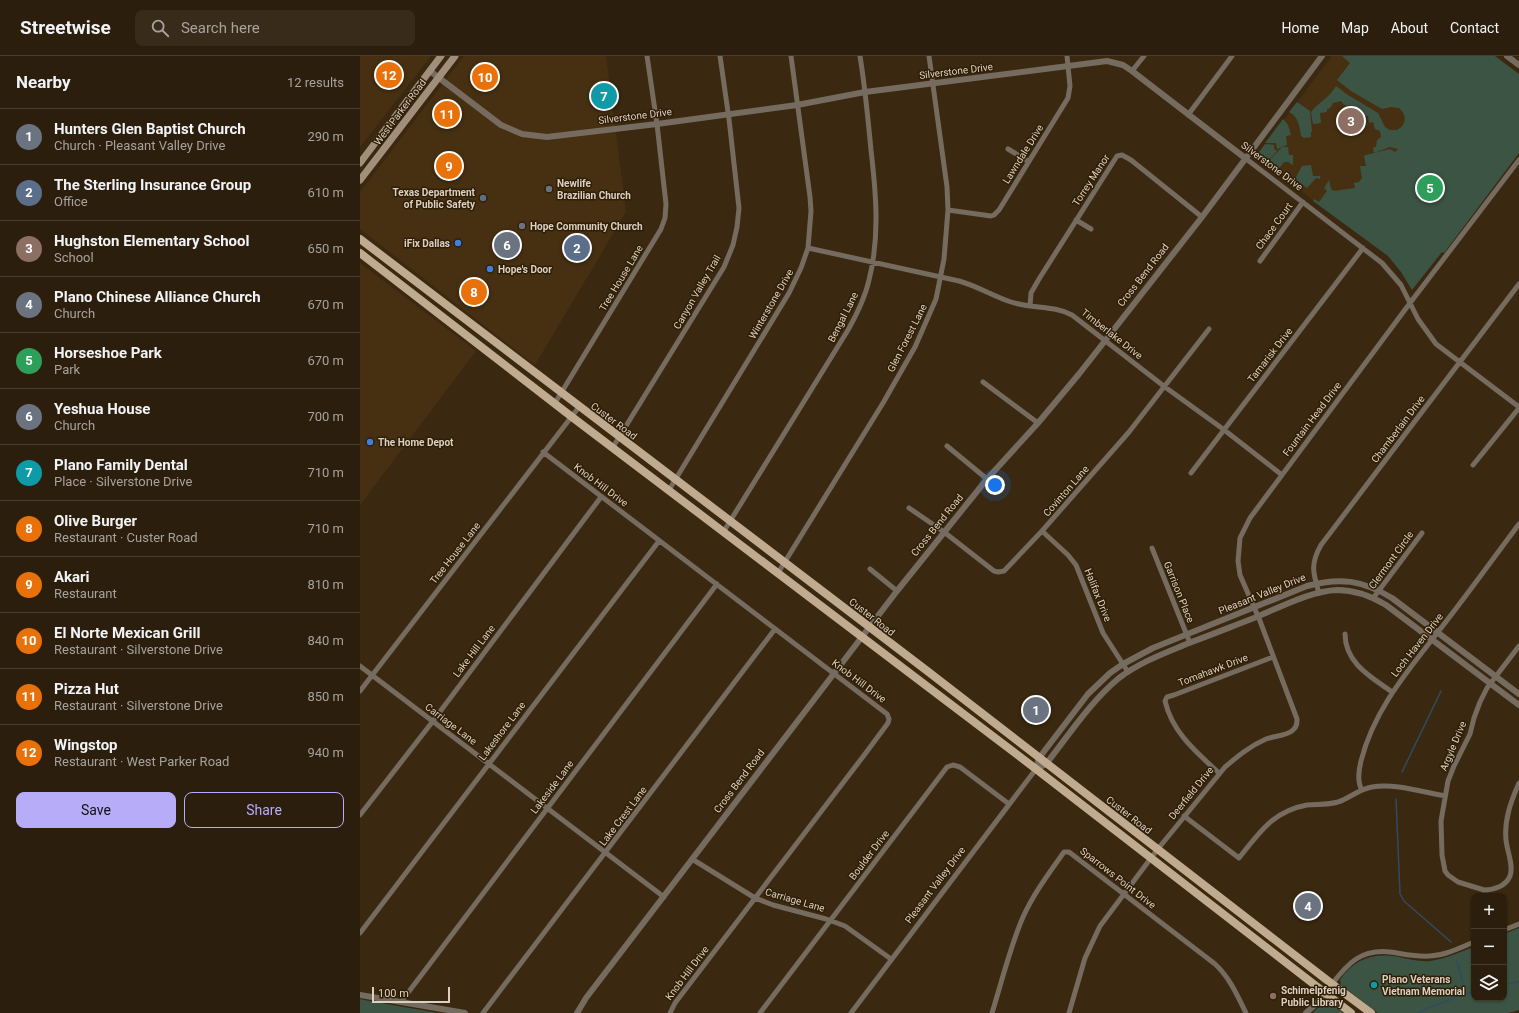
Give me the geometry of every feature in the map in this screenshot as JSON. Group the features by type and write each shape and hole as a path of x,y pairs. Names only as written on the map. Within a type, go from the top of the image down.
{"main road":[{"name":"West Parker Road","path":"360,163 441,56"},
{"name":"West Parker Road","path":"360,180 455,56"},
{"path":"374,144 382,151"},
{"name":"Custer Road","path":"360,239 869,627 1157,850 1371,1013"},
{"path":"360,253 572,417 1036,769 1150,859 1351,1013"},
{"path":"1324,993 1332,984"}],"street":[{"name":"Tree House Lane","path":"555,403 664,224 666,204 648,56"},
{"name":"Canyon Valley Trail","path":"613,447 620,438 724,267 733,245 739,208 729,113 720,56"},
{"name":"Winterstone Drive","path":"669,490 790,293 808,248 810,197 791,56"},
{"name":"Bengal Lane","path":"724,531 848,330 864,297 869,280 873,262 877,211 860,56"},
{"name":"Glen Forest Lane","path":"778,573 883,403 915,347 934,305 941,276 948,210 947,187 929,56"},
{"name":"Lawndale Drive","path":"948,210 987,216 994,215 999,210 1068,98 1070,86 1067,56"},
{"path":"1132,71 1144,56"},
{"path":"1188,115 1232,56"},
{"name":"Cross Bend Road","path":"577,1013 586,998 897,591 987,479 1080,374 1104,340 1202,217 1322,56"},
{"path":"1507,56 1519,65"},
{"name":"Silverstone Drive","path":"430,71 501,125 522,134 547,137 657,124 729,113 797,105 865,92 1107,61 1123,65 1382,262 1401,285 1418,319 1436,344 1519,407"},
{"path":"1008,149 1028,161"},
{"name":"Torrey Manor","path":"1030,306 1031,293 1039,279 1116,156 1122,155 1130,160 1202,217"},
{"name":"Fountain Head Drive","path":"1297,719 1258,616 1240,575 1238,561 1240,538 1250,518 1410,303 1519,160"},
{"name":"Chace Court","path":"1260,261 1303,202"},
{"path":"1076,220 1091,229"},
{"name":"Timberlake Drive","path":"808,248 969,283 1011,302 1064,310 1282,475"},
{"name":"Tamarisk Drive","path":"1191,473 1223,429 1363,248"},
{"name":"Chamberlain Drive","path":"1319,592 1312,567 1316,552 1519,284"},
{"name":"Covinton Lane","path":"910,508 989,567 998,572 1004,571 1042,531 1129,432 1209,329"},
{"path":"983,382 1038,423"},
{"name":"Tree House Lane","path":"360,691 579,407"},
{"path":"1473,465 1519,407"},
{"path":"947,446 987,479"},
{"name":"Knob Hill Drive","path":"544,452 887,714 889,719 888,724 675,1003 670,1013"},
{"name":"Lake Hill Lane","path":"360,815 433,722 601,497"},
{"name":"Loch Haven Drive","path":"1362,790 1359,781 1359,769 1363,752 1376,721 1392,692 1519,524"},
{"name":"Halifax Drive","path":"1042,531 1068,554 1076,565 1103,633 1128,672"},
{"name":"Clermont Circle","path":"1374,597 1422,532"},
{"name":"Lakeshore Lane","path":"360,933 659,540"},
{"name":"Garrison Place","path":"1152,548 1190,643"},
{"path":"870,569 897,591"},
{"name":"Pleasant Valley Drive","path":"851,1013 1036,769 1039,758 1084,700 1105,678 1123,664 1153,648 1316,584 1335,580 1348,581 1364,584 1379,590 1392,598 1519,694"},
{"name":"Lakeside Lane","path":"401,1002 717,584"},
{"name":"Pleasant Valley Drive","path":"1036,769 1046,764 1091,706 1107,689 1128,672 1158,655 1319,592 1338,590 1353,591 1374,597 1519,705"},
{"name":"Lake Crest Lane","path":"483,1013 775,629"},
{"path":"1344,634 1347,652 1354,662 1392,692"},
{"name":"Argyle Drive","path":"1519,646 1490,684 1480,702 1470,734 1454,766 1445,796 1441,821 1440,842 1443,863 1448,875 1458,882 1484,890 1489,890 1502,885 1510,876 1511,869 1506,838 1507,819 1509,807 1519,783"},
{"name":"Tomahawk Drive","path":"1218,774 1178,732 1166,701 1168,697 1273,657"},
{"name":"Carriage Lane","path":"360,666 664,897"},
{"path":"1084,700 1091,706"},
{"name":"Deerfield Drive","path":"1069,1013 1092,941 1100,926 1150,859 1218,774 1252,746 1268,738 1291,732 1297,725 1297,719"},
{"name":"Boulder Drive","path":"760,1013 947,767 953,765 960,767 1009,804"},
{"path":"1184,816 1239,858 1263,828 1283,813 1295,808 1338,801 1371,787 1384,786 1445,796"},
{"name":"Sparrows Point Drive","path":"992,1013 1023,917 1036,893 1064,852 1069,852 1075,855 1215,964 1226,974 1233,984 1246,1013"},
{"name":"Carriage Lane","path":"692,859 755,898 773,905 831,920 851,930 891,959"},
{"path":"1506,929 1519,924"},
{"path":"1332,984 1346,967 1362,955 1377,952 1389,952 1416,956 1430,956 1448,953 1471,943"},
{"path":"1306,1013 1317,1003 1324,993"},
{"path":"360,995 464,1013"}],"shaded area":[{"path":"360,56 431,56 360,147"},
{"path":"464,56 606,56 626,212 535,365 360,229 360,192"},
{"path":"1332,56 1467,56 1343,223 1256,157"},
{"path":"360,263 476,351 360,505"}],"green space":[{"path":"1342,56 1495,56 1519,74 1519,153 1444,253 1442,252 1412,290 1401,272 1388,256 1313,201 1314,199 1319,202 1327,191 1324,188 1329,180 1331,189 1334,191 1355,188 1354,183 1359,182 1362,178 1360,166 1366,166 1364,156 1374,153 1373,147 1376,147 1377,140 1381,137 1380,131 1375,129 1373,122 1369,123 1368,116 1360,117 1358,108 1350,109 1350,106 1344,105 1341,101 1333,103 1330,108 1327,109 1327,112 1320,113 1321,123 1313,124 1311,112 1331,93 1336,86 1378,113 1385,127 1390,130 1397,130 1400,128 1405,120 1402,111 1399,108 1391,107 1382,109 1351,91 1337,80 1350,63","holes":["1390,147 1398,149 1395,152 1390,149 1374,153"]},
{"path":"1297,102 1310,111 1311,137 1304,138 1301,136 1295,116 1289,112"},
{"path":"1283,119 1288,125 1291,135 1286,136 1287,145 1277,149 1276,143 1265,143"},
{"path":"1265,144 1274,145 1274,149 1277,151 1265,165 1257,159 1256,156"},
{"path":"1282,147 1288,147 1289,155 1293,155 1293,165 1288,162 1284,162 1277,171 1274,172 1265,165"},
{"path":"1311,165 1313,176 1320,176 1320,179 1316,178 1307,188 1295,179 1302,166"},
{"path":"1519,928 1519,1010 1508,1013 1378,1013 1341,985 1340,980 1345,973 1358,962 1365,959 1390,956 1418,961 1430,961 1447,957 1471,948 1471,1001 1507,1001 1507,933"},
{"path":"360,999 364,1000 438,1013 360,1013"},
{"path":"1326,999 1344,1013 1313,1013"}],"waterway":[{"path":"1402,772 1441,691"},
{"path":"1396,799 1400,894 1404,901 1451,942"},
{"path":"1457,962 1466,994"},
{"path":"1507,984 1519,982"},
{"path":"1419,1013 1425,1009 1471,992"}],"place":[{"name":"Wingstop","path":"389,75"},
{"name":"El Norte Mexican Grill","path":"485,77"},
{"name":"Plano Family Dental","path":"604,96"},
{"name":"Pizza Hut","path":"447,114"},
{"name":"Hughston Elementary School","path":"1351,121"},
{"name":"Akari","path":"449,166"},
{"name":"Horseshoe Park","path":"1430,188"},
{"name":"Newlife Brazilian Church","path":"549,189"},
{"name":"Texas Department of Public Safety","path":"483,198"},
{"name":"Hope Community Church","path":"522,226"},
{"name":"iFix Dallas","path":"458,243"},
{"name":"Yeshua House","path":"507,245"},
{"name":"The Sterling Insurance Group","path":"577,248"},
{"name":"Hope's Door","path":"490,269"},
{"name":"Olive Burger","path":"474,292"},
{"name":"The Home Depot","path":"370,442"},
{"name":"Hunters Glen Baptist Church","path":"1036,710"},
{"name":"Plano Chinese Alliance Church","path":"1308,906"},
{"name":"Plano Veterans Vietnam Memorial","path":"1374,985"},
{"name":"Schimelpfenig Public Library","path":"1273,996"}]}
